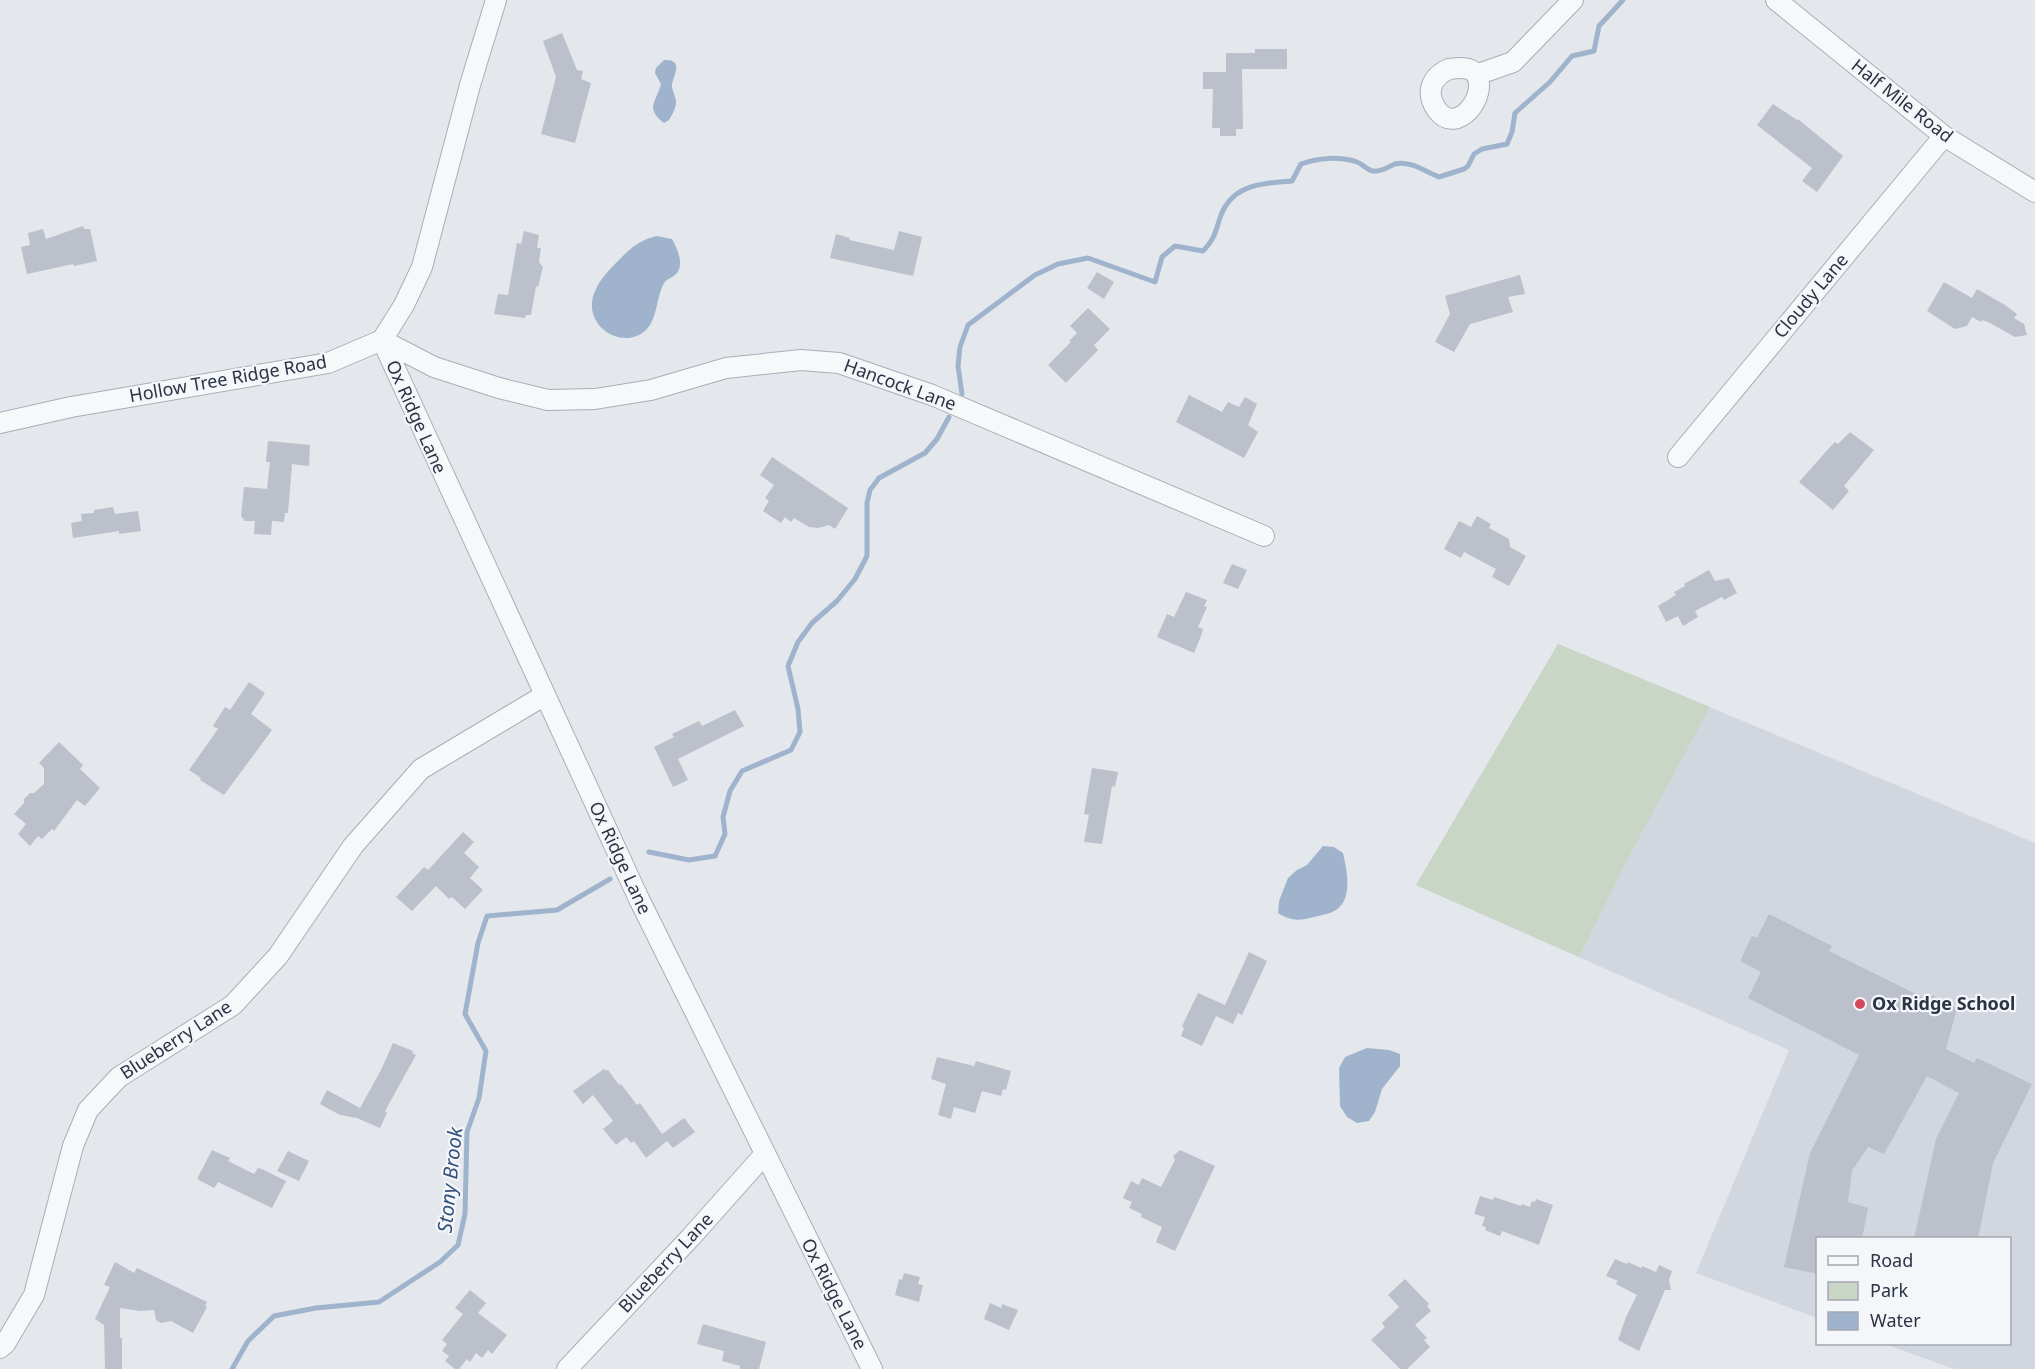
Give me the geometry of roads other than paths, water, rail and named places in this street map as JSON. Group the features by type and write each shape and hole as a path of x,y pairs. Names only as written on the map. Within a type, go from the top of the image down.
{"street":[{"path":"382,340 404,305 422,267 470,85 496,0"},
{"path":"1476,75 1513,62 1573,0"},
{"name":"Half Mile Road","path":"1776,0 1944,136 2035,192"},
{"name":"Cloudy Lane","path":"1678,457 1944,136"},
{"name":"Hollow Tree Ridge Road","path":"0,423 71,407 328,363 382,340"},
{"name":"Hancock Lane","path":"382,340 434,367 500,388 548,400 596,399 651,390 726,368 801,360 839,363 932,395 1264,536"},
{"name":"Ox Ridge Lane","path":"382,340 638,897 872,1369"},
{"name":"Blueberry Lane","path":"0,1348 5,1344 34,1295 74,1146 88,1110 119,1077 233,1005 278,956 353,846 421,769 545,695"},
{"name":"Blueberry Lane","path":"567,1369 691,1237 764,1155"}],"water":[{"path":"664,60 670,60 676,64 672,86 676,100 673,114 664,123 653,109 661,84 655,73 656,68"},
{"path":"657,236 672,239 679,257 679,270 664,283 652,321 641,334 630,338 608,333 593,315 592,303 600,281 626,252 641,242"},
{"path":"1323,846 1334,847 1343,853 1347,892 1341,905 1331,912 1304,919 1295,920 1278,913 1279,901 1288,878 1307,865"},
{"path":"1367,1048 1389,1050 1400,1054 1400,1066 1382,1089 1375,1112 1369,1121 1357,1123 1347,1117 1340,1106 1339,1068 1345,1057"}],"waterway":[{"name":"Stony Brook","path":"962,394 958,366 960,347 968,325 1035,275 1058,264 1088,258 1155,282 1162,257 1175,246 1203,251 1213,238 1221,215 1233,197 1241,191 1260,184 1292,181 1301,164 1308,162 1329,158 1343,159 1357,162 1376,171 1401,163 1418,167 1439,177 1464,169 1474,154 1482,149 1507,144 1512,132 1515,113 1550,82 1572,56 1594,51 1599,26 1623,0"},
{"name":"Stony Brook","path":"649,852 689,860 715,856 725,834 723,817 730,791 742,771 791,750 800,732 798,709 788,666 798,642 812,623 837,601 855,579 867,556 867,503 870,490 879,478 925,453 937,439 949,417"},
{"name":"Stony Brook","path":"232,1369 248,1341 274,1316 316,1308 379,1302 440,1262 458,1245 465,1214 467,1132 479,1098 486,1051 465,1014 478,943 487,916 557,910 610,879"}],"place":[{"name":"Ox Ridge School","path":"1860,1004"}]}
